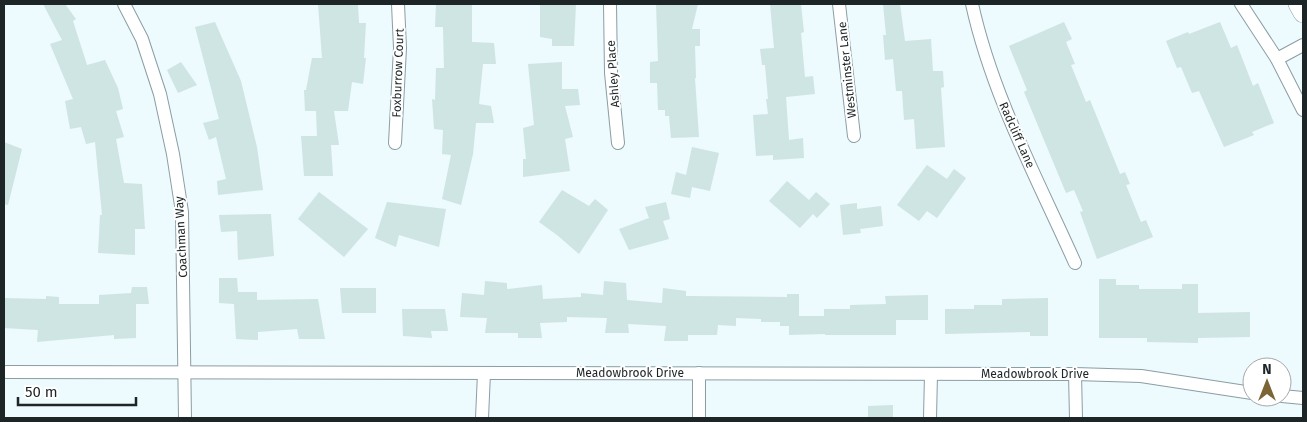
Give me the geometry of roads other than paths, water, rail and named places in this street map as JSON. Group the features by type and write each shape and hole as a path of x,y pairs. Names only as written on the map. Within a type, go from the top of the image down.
{"street":[{"name":"Coachman Way","path":"124,4 142,39 160,94 173,154 182,212 185,418"},
{"name":"Foxburrow Court","path":"395,143 400,48 398,4"},
{"name":"Ashley Place","path":"610,4 611,73 618,143"},
{"name":"Westminster Lane","path":"839,4 854,136"},
{"name":"Radcliff Lane","path":"972,4 990,69 1007,113 1074,263"},
{"path":"1240,4 1277,58 1303,110"},
{"path":"1298,4 1303,13"},
{"path":"1277,58 1303,45"},
{"name":"Meadowbrook Drive","path":"6,372 1074,374 1141,376 1242,391"},
{"path":"482,418 484,373"},
{"path":"699,373 699,418"},
{"path":"930,418 931,374"},
{"path":"1074,374 1076,418"}]}
